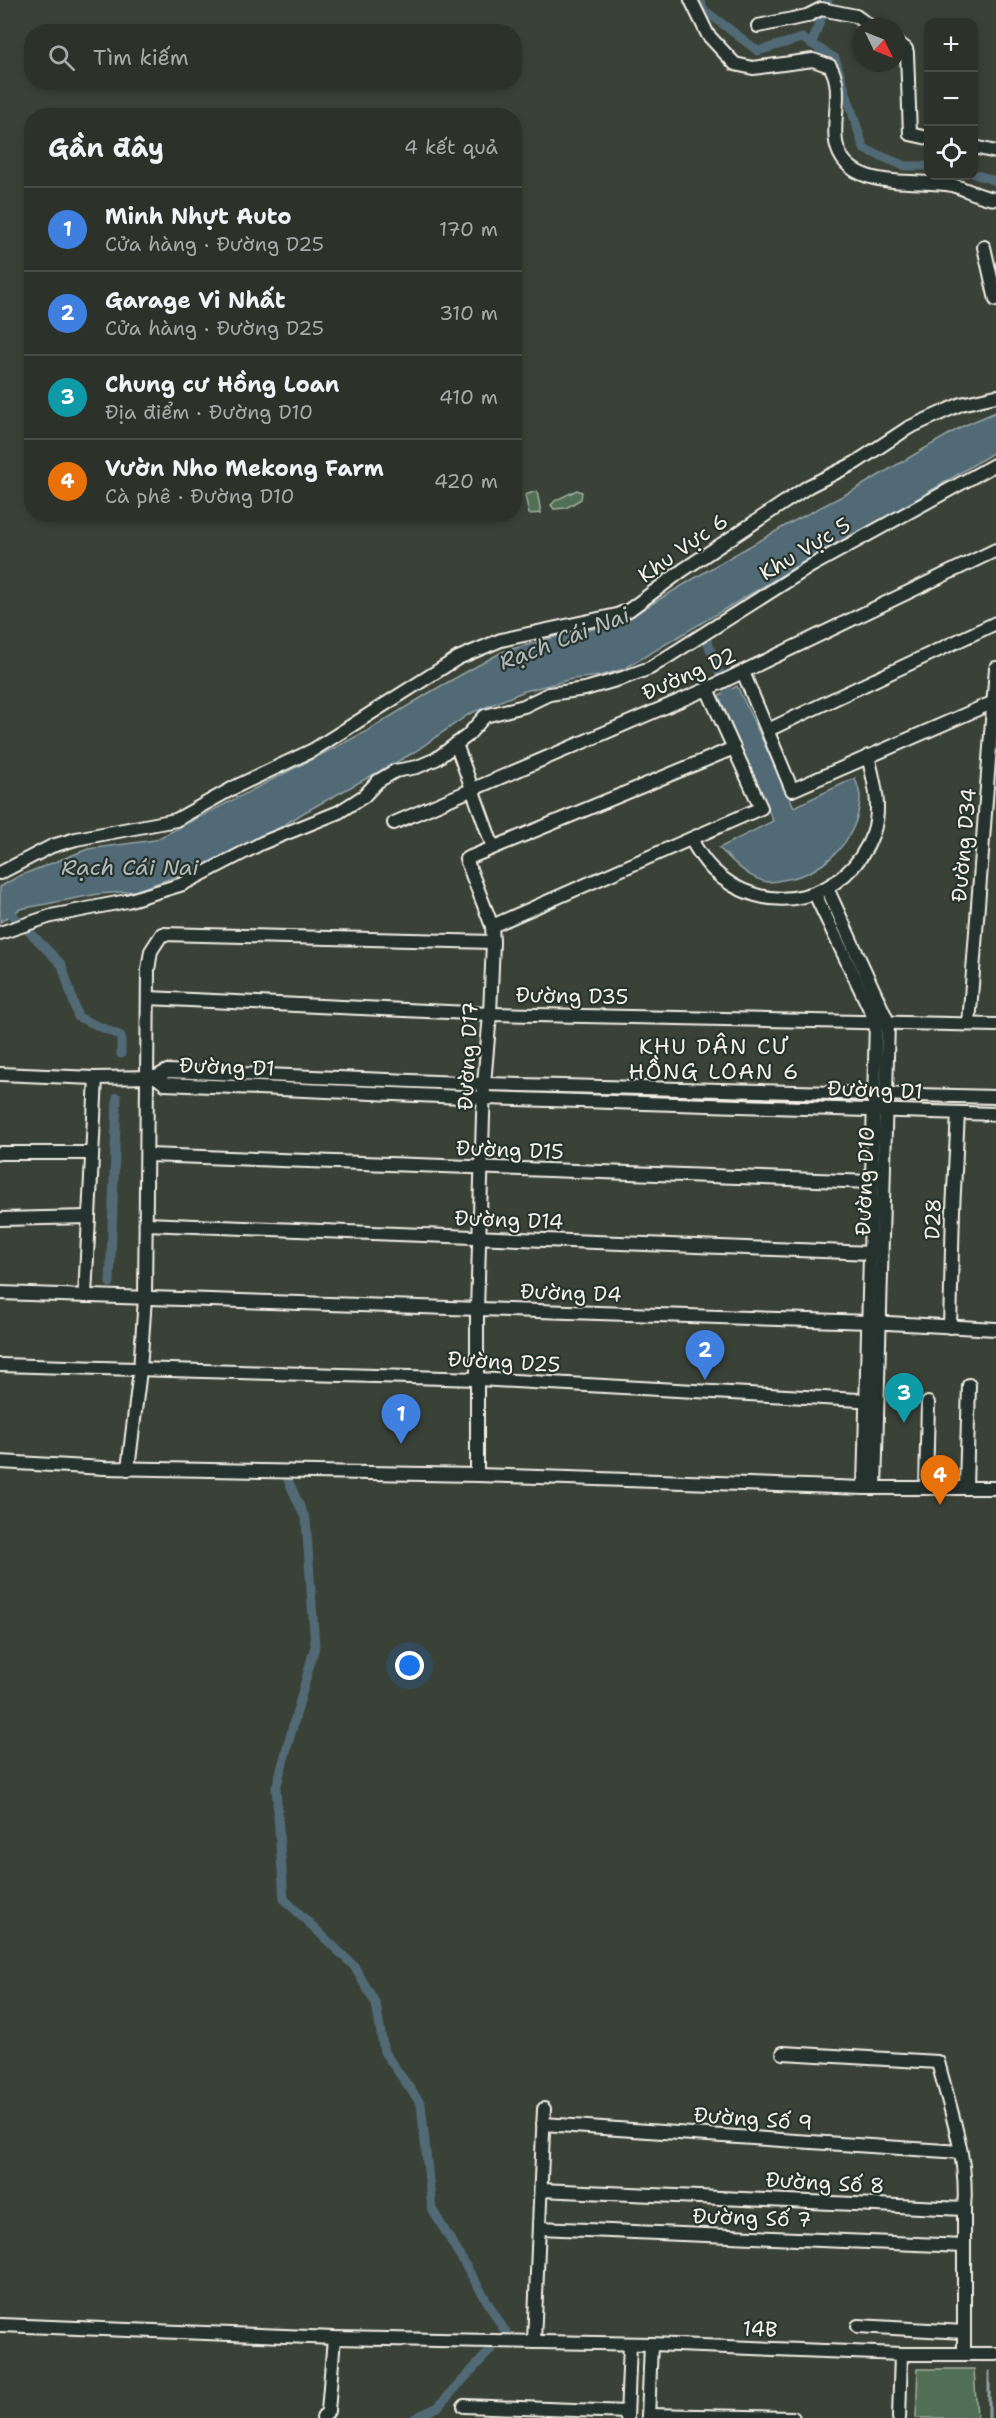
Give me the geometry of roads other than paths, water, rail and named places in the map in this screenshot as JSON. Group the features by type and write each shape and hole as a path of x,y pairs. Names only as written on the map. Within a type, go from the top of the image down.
{"street":[{"path":"691,0 708,35 735,64 753,68 813,60 830,66 836,79 836,142 839,152 858,172 883,180 952,186 996,199"},
{"path":"758,26 807,16 821,9 859,18"},
{"path":"906,49 910,134 924,137"},
{"path":"978,148 996,152"},
{"path":"984,247 996,300"},
{"name":"Khu Vực 6","path":"0,873 52,846 76,839 176,820 235,787 326,742 458,658 501,640 616,615 629,610 808,486 855,463 908,428 961,404 996,396"},
{"name":"Khu Vực 5","path":"2,932 51,916 127,901 183,884 262,843 339,812 364,796 378,781 395,771 417,767 436,759 467,736 485,716 524,706 549,694 585,689 650,668 811,566 996,464"},
{"name":"Đường D2","path":"394,823 707,688 995,552"},
{"path":"768,730 996,623"},
{"name":"Đường D34","path":"969,1024 992,791 996,668"},
{"path":"742,672 792,790 994,702"},
{"path":"492,926 761,808 707,688"},
{"path":"456,744 494,847 734,748"},
{"path":"691,839 703,860 714,872 734,886 755,895 778,900 821,891 847,873 873,832 878,807 868,756"},
{"name":"Đường D17","path":"477,1475 477,1310 484,1084 493,942 492,926 466,860 494,847"},
{"name":"Đường D10","path":"821,891 882,1022 870,1488"},
{"path":"128,1469 140,1370 145,1298 152,1077 148,998 151,951 162,934 493,942"},
{"name":"Đường D35","path":"148,998 490,1014 996,1025"},
{"name":"Đường D1","path":"152,1077 167,1071 484,1084 996,1097"},
{"path":"0,1074 96,1078 152,1077"},
{"name":"Đường D1","path":"152,1077 165,1084 485,1098 996,1114"},
{"path":"85,1296 96,1078"},
{"name":"Đường D10","path":"874,1323 871,1253 872,1182 881,1110"},
{"name":"D28","path":"950,1327 958,1113"},
{"path":"0,1153 92,1153"},
{"name":"Đường D15","path":"148,1155 872,1182"},
{"path":"0,1219 89,1217"},
{"name":"Đường D14","path":"146,1224 871,1253"},
{"name":"Đường D4","path":"0,1293 996,1329"},
{"name":"Đường D25","path":"0,1365 478,1379 872,1400"},
{"path":"966,1487 969,1385"},
{"path":"926,1487 928,1403"},
{"path":"0,1462 128,1469 477,1475 870,1488 996,1488"},
{"path":"783,2053 938,2062 960,2152 966,2191 964,2354"},
{"path":"529,2342 539,2228 544,2109"},
{"name":"Đường Số 9","path":"543,2124 960,2152"},
{"name":"Đường Số 8","path":"541,2190 964,2210"},
{"name":"Đường Số 7","path":"539,2228 964,2246"},
{"name":"14B","path":"0,2325 334,2338 651,2344 901,2354 996,2354"},
{"path":"858,2326 964,2332"},
{"path":"323,2418 328,2411 334,2338"},
{"path":"464,2406 627,2415 630,2344"},
{"path":"651,2344 648,2416 793,2418"},
{"path":"899,2418 901,2354"}],"water":[{"name":"Rạch Cái Nai","path":"996,412 996,451 899,510 824,550 624,669 525,691 469,714 413,753 303,813 264,838 205,866 135,891 98,894 20,909 0,922 0,887 19,876 88,849 155,840 367,731 502,652 558,636 618,624 715,566 854,490 963,426"},
{"path":"737,686 794,807 855,778 859,789 857,815 845,842 823,864 797,877 771,882 761,880 741,869 719,848 773,821 719,696"}],"waterway":[{"path":"699,0 704,10 758,51 802,38 835,58 864,149 905,166 924,166"},
{"path":"813,40 828,0"},
{"path":"978,175 996,181"},
{"path":"707,641 720,674"},
{"path":"5,907 62,965 78,1017 121,1036 121,1054"},
{"path":"110,1283 117,1097"},
{"path":"288,1480 306,1520 315,1646 276,1788 284,1899 354,1966 376,2004 384,2052 421,2104 432,2209 506,2333 438,2407 415,2418"},
{"path":"989,2372 989,2418"}],"place":[{"name":"Garage Vi Nhất","path":"705,1380"},
{"name":"Chung cư Hồng Loan","path":"904,1423"},
{"name":"Minh Nhựt Auto","path":"401,1444"},
{"name":"Vườn Nho Mekong Farm","path":"940,1505"}],"district":[{"name":"KHU DÂN CƯ HỒNG LOAN 6","path":"714,1058"}]}
